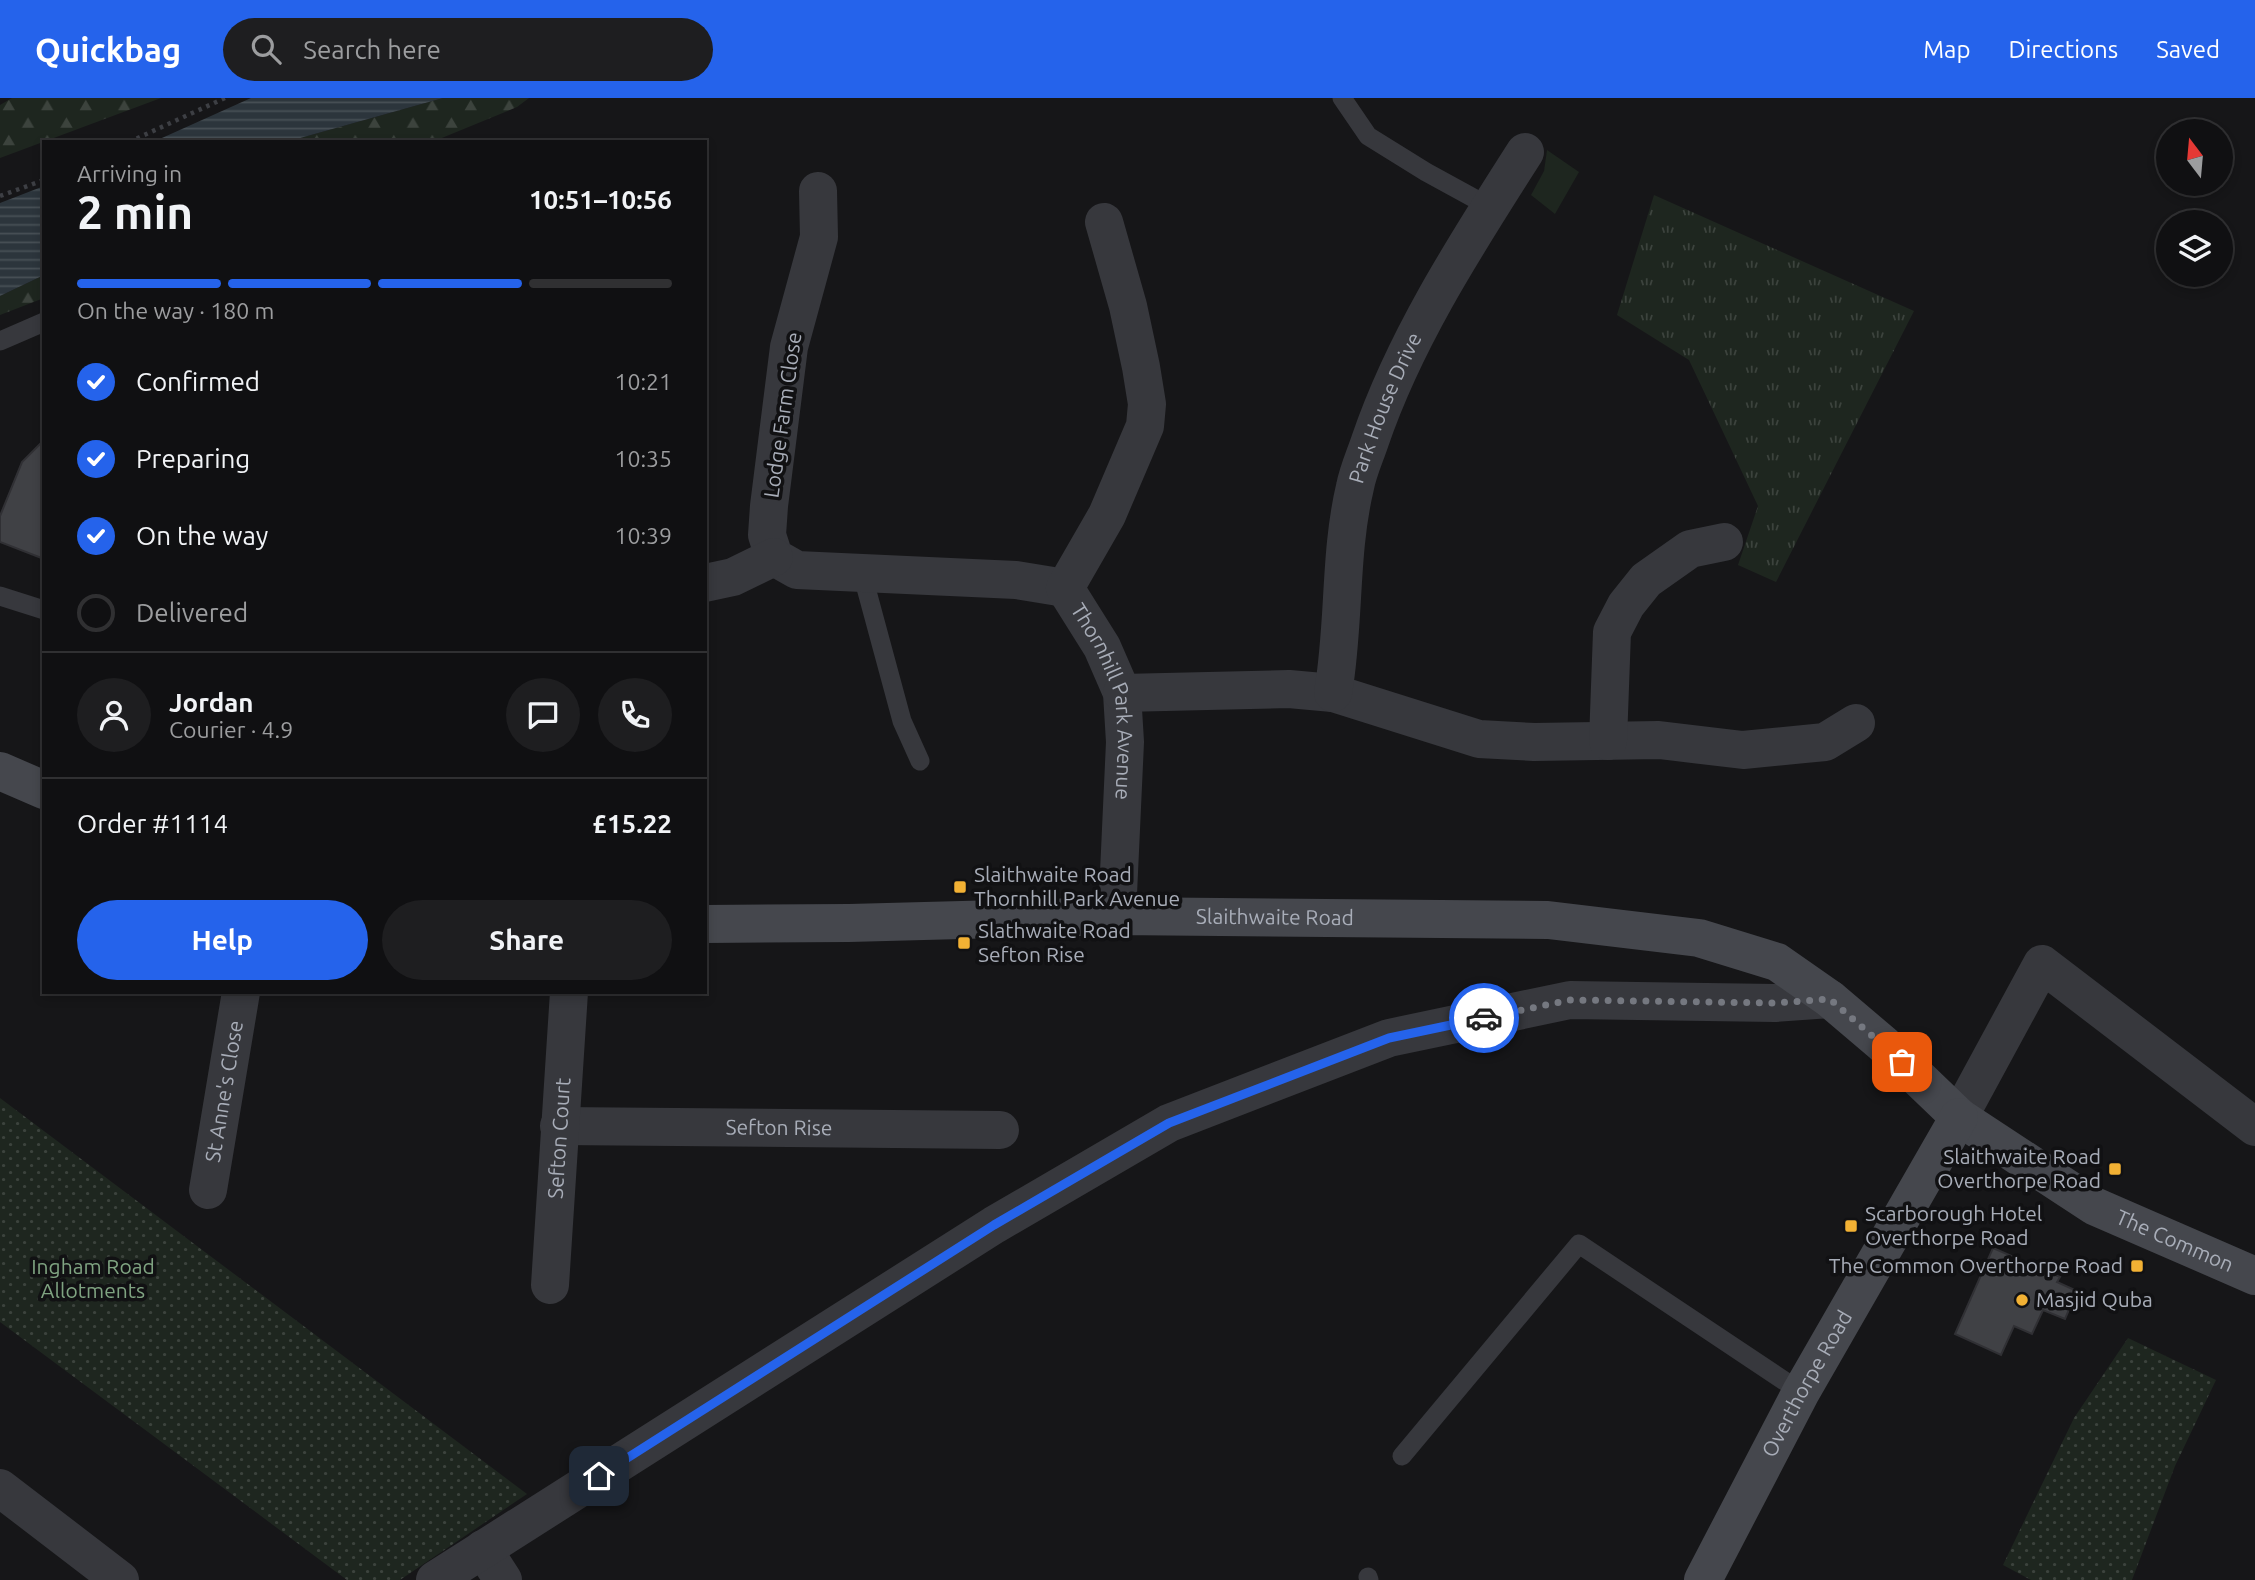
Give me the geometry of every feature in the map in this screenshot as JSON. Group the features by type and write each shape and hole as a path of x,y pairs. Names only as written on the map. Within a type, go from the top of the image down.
{"main road":[{"path":"0,771 42,789"},
{"name":"Slaithwaite Road","path":"707,924 1117,916 1562,922 1699,938 1777,962 1830,999"},
{"name":"The Common","path":"1830,999 1883,1044 1959,1117 2094,1206 2255,1276"},
{"name":"Overthorpe Road","path":"1703,1580 1801,1392 1959,1117"}],"street":[{"name":"Park House Drive","path":"1333,693 1341,632 1343,569 1355,485 1384,401 1415,335 1525,152"},
{"name":"Lodge Farm Close","path":"774,556 767,536 771,493 789,348 819,237 818,191"},
{"name":"Thornhill Park Avenue","path":"1104,222 1128,306 1141,367 1147,404 1145,426 1107,514 1065,589 1102,647 1122,693 1125,741 1117,916"},
{"path":"1608,741 1612,632 1626,605 1647,580 1690,550 1724,542"},
{"path":"707,583 733,577 774,556 797,570 1016,580 1065,589"},
{"path":"1122,693 1289,689 1333,693 1479,739 1534,742 1659,740 1743,750 1825,742 1856,723"},
{"path":"1959,1117 2042,964 2255,1127"},
{"name":"St Anne's Close","path":"208,1190 241,994"},
{"name":"Sefton Court","path":"550,1284 569,994"},
{"path":"435,1580 493,1565 994,1225 1169,1123 1389,1038 1570,1000 1775,1003 1830,999"},
{"name":"Sefton Rise","path":"559,1126 1000,1130"},
{"path":"0,1488 120,1580"}],"lane":[{"path":"1342,98 1368,136 1490,207"},
{"path":"0,341 42,323"},
{"path":"862,573 902,721 920,761"},
{"path":"0,596 42,609"},
{"path":"1402,1457 1579,1244 1801,1392"}],"path":[{"path":"133,140 225,98"},
{"path":"0,196 42,181"}],"green space":[{"path":"12,98 161,98 42,140 42,142 0,158 0,105"},
{"path":"443,98 529,98 517,107 437,140 293,140"},
{"path":"1547,150 1579,172 1555,214 1531,195 1544,171"},
{"path":"1654,195 1914,311 1776,582 1738,565 1758,506 1689,360 1617,315"},
{"path":"42,276 42,299 0,315 0,296"},
{"name":"Ingham Road Allotments","path":"0,1098 527,1494 400,1580 347,1580 0,1322"},
{"path":"2128,1338 2216,1380 2175,1466 2132,1580 2031,1580 2003,1565 2074,1418"}],"shaded area":[{"path":"251,98 443,98 293,140 157,140"},
{"path":"42,187 42,276 0,296 0,203"}],"building":[{"path":"42,442 42,558 0,542 0,516 22,462"},
{"name":"Masjid Quba","path":"1993,1248 2060,1277 2057,1282 2077,1291 2065,1319 2043,1310 2032,1334 2014,1326 2001,1355 1955,1334"}],"way so far":[{"path":"1484,1018 1570,1000 1775,1003 1830,999 1902,1062"}],"place":[{"name":"Slaithwaite Road Thornhill Park Avenue","path":"960,887"},
{"name":"Slathwaite Road Sefton Rise","path":"964,943"},
{"name":"Slaithwaite Road Overthorpe Road","path":"2115,1169"},
{"name":"Scarborough Hotel Overthorpe Road","path":"1851,1226"},
{"name":"The Common Overthorpe Road","path":"2137,1266"},
{"name":"Masjid Quba","path":"2022,1300"}],"route":[{"path":"599,1476 994,1225 1169,1123 1389,1038 1484,1018"}]}
